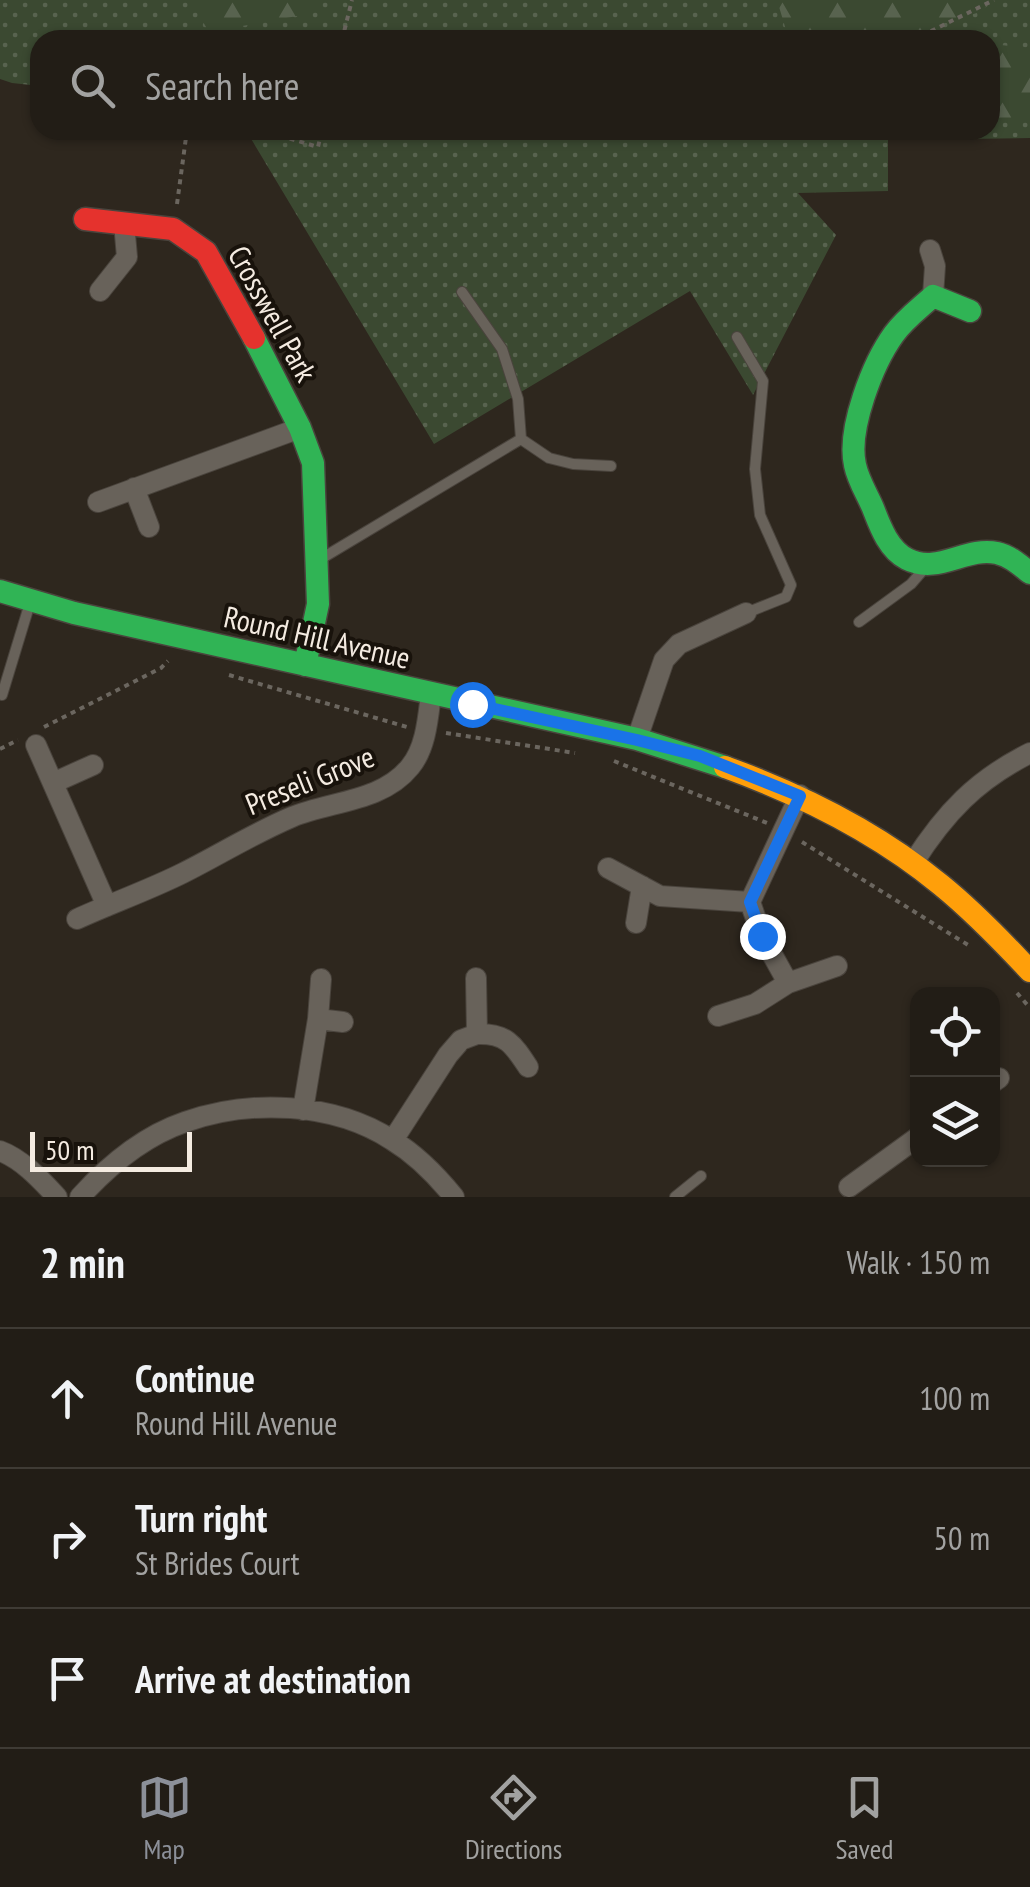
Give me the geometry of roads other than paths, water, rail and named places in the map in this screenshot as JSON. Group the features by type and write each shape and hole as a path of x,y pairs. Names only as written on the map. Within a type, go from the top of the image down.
{"street":[{"path":"86,218 124,223 126,258 100,291"},
{"name":"Crosswell Park","path":"124,223 174,229 206,252 300,428 313,463 318,560 318,604 305,665"},
{"path":"930,250 935,266 932,296 896,331 878,360 852,443 855,465 886,541 908,559 928,564 948,562 978,551 997,552 1030,573"},
{"path":"932,296 970,311"},
{"name":"Crosswell Park","path":"98,502 300,428"},
{"path":"134,488 149,527"},
{"name":"Round Hill Avenue","path":"0,591 30,602 700,756 800,796 913,863 959,901 1030,972"},
{"path":"637,740 664,660 680,644 746,613"},
{"name":"Preseli Grove","path":"78,919 181,874 296,814 385,787 410,767 426,730 431,694"},
{"path":"36,745 107,906"},
{"path":"913,863 933,832 990,774 1030,752"},
{"path":"53,783 93,766"},
{"path":"788,984 762,936 750,902 800,796"},
{"path":"608,868 660,896 750,902"},
{"path":"636,922 642,886"},
{"path":"718,1016 755,1004 788,984 837,966"},
{"path":"476,978 477,1034"},
{"path":"303,1110 321,979"},
{"path":"318,1018 343,1022"},
{"path":"393,1140 460,1040 494,1033 512,1044 528,1067"},
{"path":"80,1197 134,1148 184,1122 252,1106 303,1110 363,1125 393,1140 454,1197"},
{"path":"846,1194 910,1143"},
{"path":"0,1151 10,1154 57,1197"}],"lane":[{"path":"462,292 502,348 518,399 521,438"},
{"path":"737,337 763,381 755,469 760,515 790,585 786,597 746,613"},
{"path":"521,438 549,458 610,466"},
{"path":"318,560 521,438"},
{"path":"859,622 912,584 928,564"},
{"path":"2,694 30,602"},
{"path":"675,1197 701,1176"}]}
